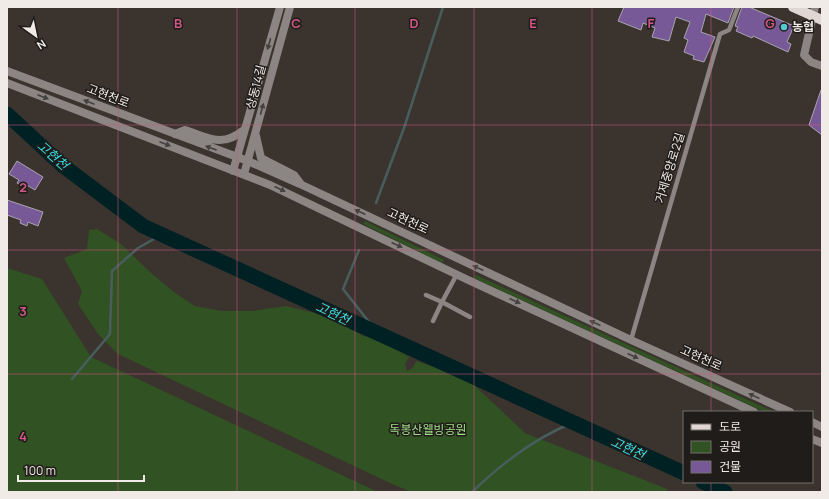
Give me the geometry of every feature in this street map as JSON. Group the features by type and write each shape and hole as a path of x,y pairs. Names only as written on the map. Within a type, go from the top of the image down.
{"main road":[{"path":"793,7 817,14"}],"street":[{"name":"상동14길","path":"233,171 280,7"},
{"name":"상동14길","path":"244,174 290,7"},
{"path":"817,14 804,55 811,62 822,66"},
{"name":"고현천로","path":"7,71 248,161 631,340 788,411"},
{"name":"고현천로","path":"7,83 270,184 457,274 752,411"},
{"path":"174,134 185,130 218,141 232,138 244,130"},
{"path":"255,134 261,158 294,175 300,184"},
{"path":"813,422 822,427"}],"lane":[{"name":"거제중앙로2길","path":"631,340 720,34 729,30 738,7"},
{"path":"433,321 457,274"},
{"path":"426,295 470,317"}],"green space":[{"path":"365,221 444,260 442,263 363,224"},
{"name":"독봉산웰빙공원","path":"97,229 121,244 150,272 175,293 195,306 222,311 253,311 286,306 315,313 341,324 363,336 375,338 409,357 405,364 407,371 413,368 416,361 449,372 473,384 525,433 667,489 665,492 412,492 392,484 118,354 98,334 78,304 82,291 64,258 87,249 89,230"},
{"path":"7,268 42,279 91,357 378,492 7,492"},
{"path":"476,275 772,411 763,411 474,278"}],"building":[{"path":"624,7 734,7 728,23 706,14 701,32 715,37 704,62 693,59 694,56 684,52 688,40 684,38 690,22 676,17 669,41 652,37 655,28 643,23 641,30 618,21"},
{"path":"742,7 749,7 794,26 787,42 791,44 788,52 753,36 752,38 736,31 738,27 735,26"},
{"path":"822,90 822,135 809,125"},
{"path":"17,161 43,177 35,190 25,184 24,187 17,183 19,180 9,174"},
{"path":"7,200 43,212 38,226 28,222 27,226 20,223 21,220 7,215"}],"waterway":[{"path":"376,203 404,128 443,7"},
{"name":"고현천","path":"7,114 62,165 143,226 683,473"},
{"path":"72,379 110,334 112,271 138,248 161,235"},
{"path":"359,250 343,289 380,336"},
{"path":"472,492 507,462 532,444 572,423"},
{"name":"고현천","path":"705,483 725,492"}],"place":[{"name":"농협","path":"784,27"}]}
